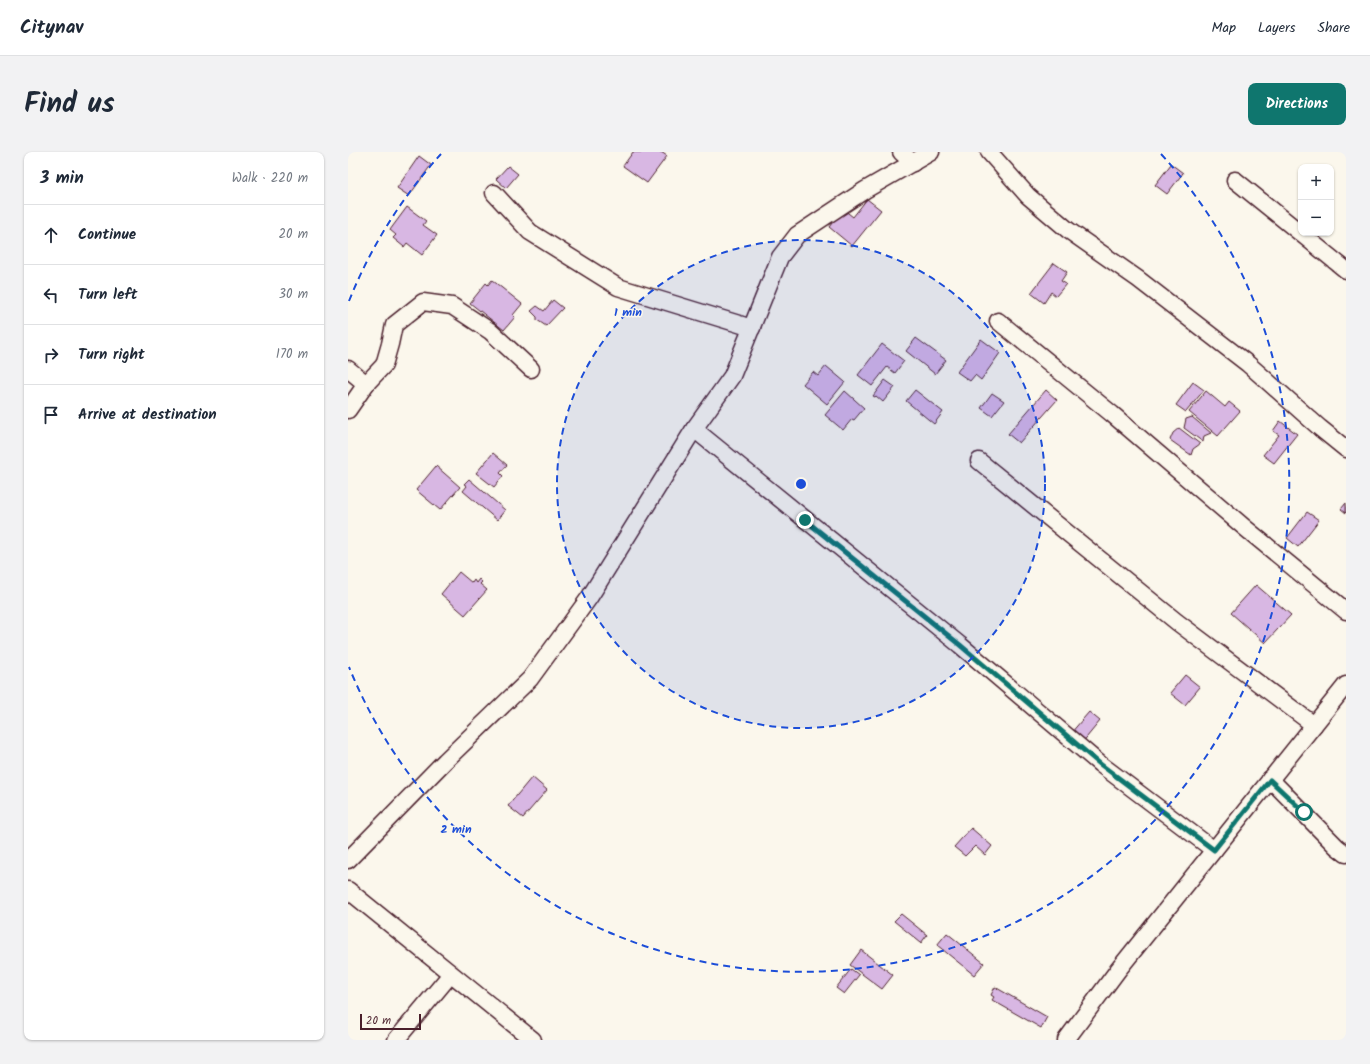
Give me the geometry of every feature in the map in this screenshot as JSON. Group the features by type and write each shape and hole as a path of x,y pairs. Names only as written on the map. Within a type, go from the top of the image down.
{"street":[{"path":"901,152 913,163"},
{"path":"348,860 445,761 530,678 589,598 694,429 732,376 780,257 797,235 865,190 932,152"},
{"path":"989,152 1028,196 1062,225 1138,279 1248,364 1346,449"},
{"path":"1235,180 1346,270"},
{"path":"494,193 530,232 618,287 752,328"},
{"path":"348,410 366,384 384,365 394,325 423,302 452,306 490,331 532,369"},
{"path":"998,321 1112,414 1244,528 1346,611"},
{"path":"348,369 366,384"},
{"path":"694,429 960,645 1100,764 1214,850"},
{"path":"979,461 1178,622 1314,725"},
{"path":"1066,1040 1118,970 1346,685"},
{"path":"1270,780 1337,847 1346,854"},
{"path":"348,890 533,1040"},
{"path":"396,1040 451,974"}],"building":[{"path":"633,152 661,152 667,156 647,183 623,166"},
{"path":"419,156 431,165 409,196 397,188"},
{"path":"1171,164 1183,173 1167,194 1155,185"},
{"path":"508,166 518,174 506,188 496,179"},
{"path":"867,199 881,210 852,246 829,227 843,209 853,217"},
{"path":"407,207 426,221 423,225 437,235 422,255 407,243 404,247 393,238 396,235 390,230"},
{"path":"1054,263 1067,272 1061,281 1066,284 1056,296 1051,292 1044,303 1031,293"},
{"path":"492,280 522,304 513,315 515,317 504,330 470,303 486,283 488,285"},
{"path":"553,300 563,308 546,326 537,320 537,317 531,311 537,306 544,311"},
{"path":"916,338 946,360 935,374 906,351"},
{"path":"981,339 1000,353 981,380 975,375 970,381 957,372"},
{"path":"882,344 904,361 895,373 887,367 872,386 858,375"},
{"path":"826,366 845,382 827,404 803,384 813,372 818,376"},
{"path":"885,380 895,387 883,402 876,396 873,396"},
{"path":"1193,382 1204,390 1186,412 1176,405"},
{"path":"915,390 943,412 934,424 906,401"},
{"path":"1046,390 1057,400 1019,443 1008,434"},
{"path":"845,391 864,408 843,430 825,415"},
{"path":"1206,391 1225,407 1229,402 1240,411 1218,436 1189,412"},
{"path":"992,393 1004,401 992,416 981,408"},
{"path":"1192,417 1211,433 1204,436 1203,442 1184,428 1186,419"},
{"path":"1280,421 1297,434 1274,463 1263,455 1279,435 1273,431"},
{"path":"1179,428 1200,444 1193,449 1191,455 1170,440 1173,433"},
{"path":"493,453 507,465 500,473 503,476 494,487 476,473"},
{"path":"436,466 460,487 440,510 416,490"},
{"path":"469,479 505,510 497,520 463,491 467,486 464,484"},
{"path":"1346,503 1346,513 1341,509"},
{"path":"1307,512 1319,520 1298,547 1287,538"},
{"path":"459,572 472,583 474,580 476,583 479,579 482,582 480,584 487,590 465,615 441,594"},
{"path":"1256,585 1291,615 1265,643 1231,613"},
{"path":"1185,675 1200,687 1185,705 1170,693"},
{"path":"1089,712 1100,721 1082,743 1070,734"},
{"path":"532,777 547,790 523,818 508,806"},
{"path":"971,828 992,846 985,855 975,846 965,856 954,847"},
{"path":"901,914 927,935 921,943 894,921"},
{"path":"947,933 984,963 974,975 937,945"},
{"path":"861,950 893,975 882,989 850,965"},
{"path":"851,969 859,975 844,994 836,988"},
{"path":"995,987 1047,1017 1041,1028 992,1000 994,997 991,995"}],"route":[{"path":"805,520 960,645 1100,764 1214,850 1270,780 1304,812"}]}
